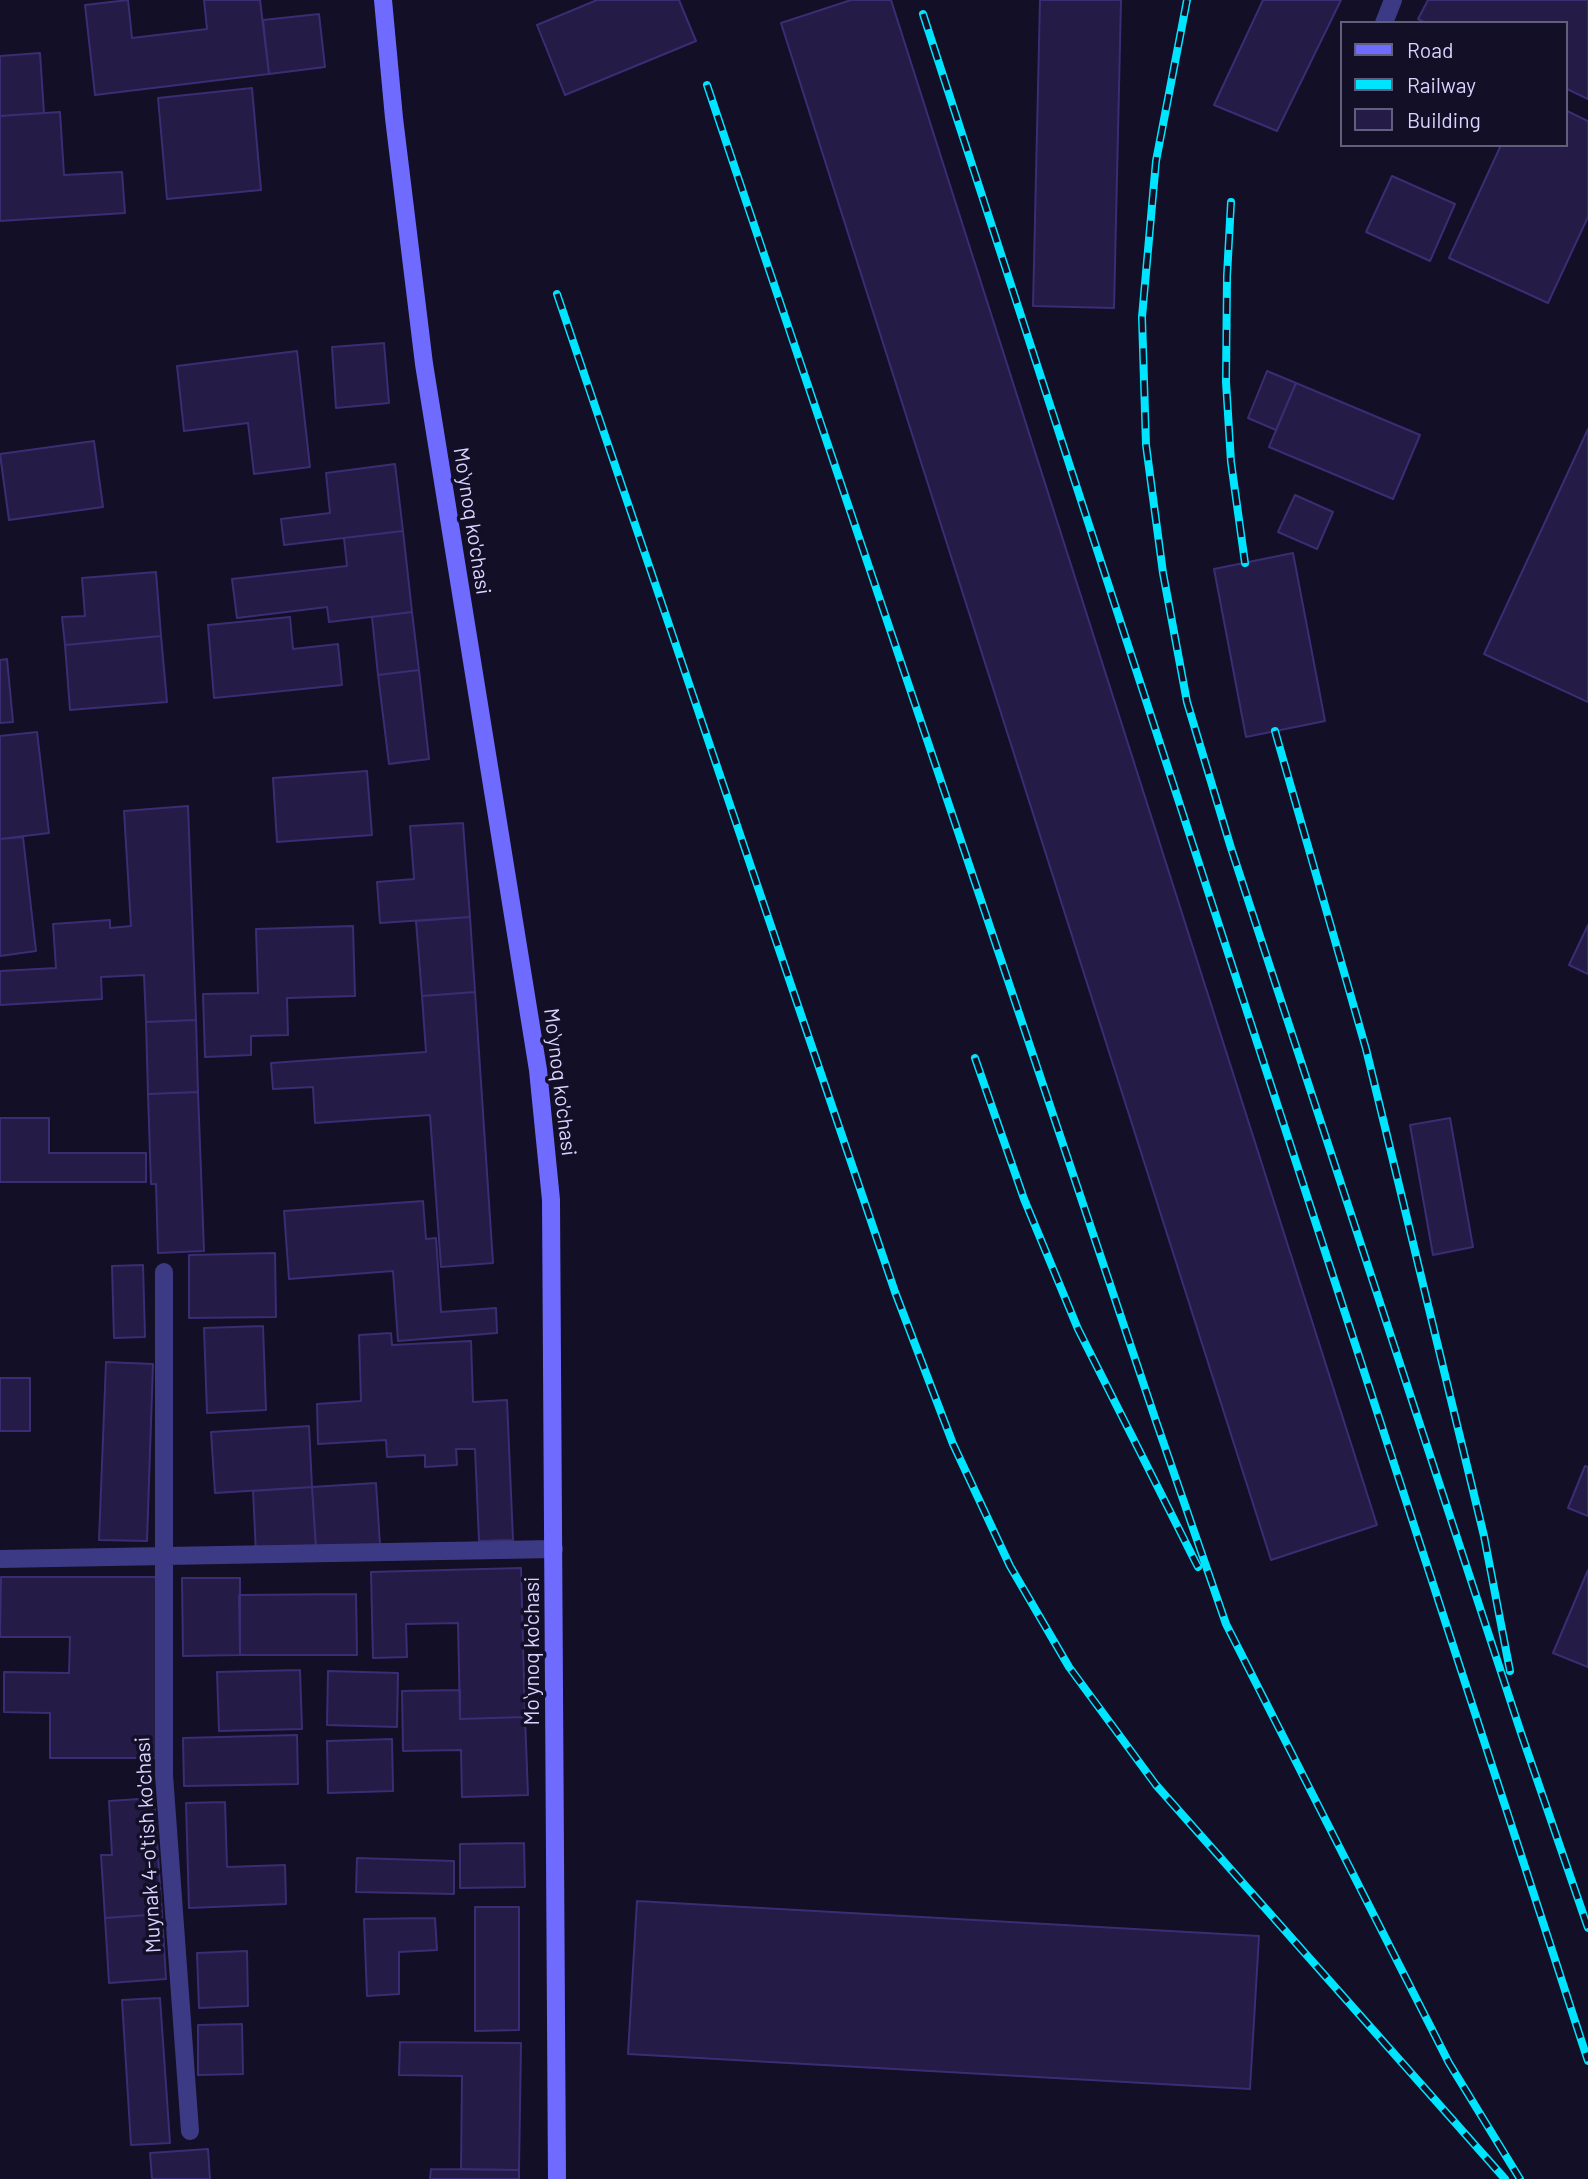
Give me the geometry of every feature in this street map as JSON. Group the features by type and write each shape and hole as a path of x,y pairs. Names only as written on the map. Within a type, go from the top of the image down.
{"street":[{"name":"Moʻynoq ko'chasi","path":"383,0 394,118 424,364 538,1070 551,1200 557,2179"},
{"path":"1385,21 1393,0"},
{"name":"Muynak 4-o'tish ko'chasi","path":"164,1272 164,1775 190,2132"},
{"path":"0,1559 554,1549"}],"building":[{"path":"128,0 132,38 207,29 204,0 260,0 269,74 95,95 85,5"},
{"path":"597,0 679,0 696,41 565,95 537,25"},
{"path":"851,0 891,0 1377,1525 1271,1560 781,23"},
{"path":"1040,0 1121,0 1114,308 1033,306"},
{"path":"1263,0 1341,0 1277,131 1214,105"},
{"path":"1428,0 1588,0 1588,99 1567,89 1567,21 1418,19"},
{"path":"319,14 325,67 269,74 263,20"},
{"path":"40,53 44,113 0,116 0,56"},
{"path":"252,88 261,190 167,199 158,98"},
{"path":"1567,111 1588,121 1588,217 1548,303 1449,258 1500,147 1567,147"},
{"path":"60,112 64,175 122,172 125,213 0,221 0,116"},
{"path":"1392,176 1455,204 1430,261 1366,232"},
{"path":"384,343 389,403 336,408 332,347"},
{"path":"297,351 310,467 254,474 248,423 184,431 177,366"},
{"path":"1267,371 1296,383 1276,430 1248,418"},
{"path":"1296,383 1420,435 1393,499 1269,447"},
{"path":"1588,429 1588,702 1484,654"},
{"path":"94,441 103,507 9,520 0,454"},
{"path":"395,464 403,531 284,545 281,519 330,513 326,473"},
{"path":"1295,495 1333,512 1317,549 1278,532"},
{"path":"403,531 412,612 329,622 327,607 237,618 232,579 347,566 344,538"},
{"path":"1293,553 1325,721 1246,737 1214,569"},
{"path":"156,572 161,636 65,645 62,617 85,616 82,578"},
{"path":"412,612 419,670 378,675 372,617"},
{"path":"290,617 293,649 338,644 342,685 214,698 208,625"},
{"path":"161,636 167,702 70,710 65,645"},
{"path":"7,659 13,722 0,723 0,660"},
{"path":"419,670 429,759 389,764 378,675"},
{"path":"37,732 49,833 0,839 0,736"},
{"path":"367,771 372,835 277,842 273,778"},
{"path":"188,806 196,1020 146,1022 144,975 101,977 102,999 0,1005 0,971 56,968 53,924 110,920 110,928 131,926 124,811"},
{"path":"463,823 470,917 380,923 377,882 414,879 410,826"},
{"path":"23,837 36,951 0,956 0,839"},
{"path":"470,917 475,992 422,996 416,921"},
{"path":"1588,925 1588,974 1569,965"},
{"path":"353,926 355,996 287,998 288,1035 251,1036 251,1055 205,1057 203,994 258,993 256,929"},
{"path":"475,992 493,1263 441,1267 430,1115 315,1123 313,1087 273,1089 271,1063 426,1052 422,996"},
{"path":"196,1020 198,1092 148,1094 146,1022"},
{"path":"198,1092 204,1251 158,1253 156,1184 151,1184 148,1094"},
{"path":"0,1118 49,1118 49,1153 146,1153 146,1182 0,1182"},
{"path":"1450,1118 1473,1247 1433,1255 1410,1125"},
{"path":"423,1201 426,1239 436,1238 441,1312 496,1308 497,1333 398,1341 393,1271 289,1279 284,1211"},
{"path":"275,1253 276,1317 189,1318 189,1255"},
{"path":"143,1265 145,1337 114,1338 112,1266"},
{"path":"263,1326 266,1410 207,1413 204,1328"},
{"path":"391,1333 392,1345 471,1341 473,1402 507,1400 513,1540 479,1541 475,1449 456,1449 457,1465 425,1467 425,1455 387,1457 386,1440 318,1444 317,1404 361,1401 359,1335"},
{"path":"106,1362 153,1364 147,1541 99,1540"},
{"path":"0,1378 30,1378 30,1431 0,1431"},
{"path":"309,1426 312,1487 215,1493 211,1432"},
{"path":"1585,1466 1588,1467 1588,1516 1568,1508"},
{"path":"376,1483 380,1545 316,1549 312,1487"},
{"path":"312,1487 316,1549 256,1553 253,1491"},
{"path":"521,1568 525,1717 460,1719 458,1623 406,1624 407,1657 373,1658 371,1572"},
{"path":"1588,1570 1588,1667 1553,1653"},
{"path":"1,1577 159,1577 159,1758 50,1758 50,1713 4,1712 4,1672 69,1673 70,1637 0,1637"},
{"path":"182,1578 240,1578 240,1655 183,1656"},
{"path":"356,1594 357,1655 240,1655 239,1595"},
{"path":"300,1670 302,1729 219,1731 217,1672"},
{"path":"328,1671 398,1673 397,1727 327,1725"},
{"path":"460,1690 460,1719 525,1717 528,1795 462,1797 461,1750 403,1751 402,1691"},
{"path":"297,1735 298,1784 184,1786 183,1738"},
{"path":"392,1739 393,1791 328,1793 327,1741"},
{"path":"154,1798 162,1914 105,1918 101,1855 112,1855 109,1801"},
{"path":"225,1802 227,1867 285,1865 286,1904 189,1908 186,1803"},
{"path":"524,1843 525,1887 460,1888 460,1844"},
{"path":"357,1858 454,1861 454,1894 356,1892"},
{"path":"637,1901 1259,1936 1250,2089 628,2054"},
{"path":"475,1907 519,1907 519,2030 475,2031"},
{"path":"162,1914 166,1979 109,1983 105,1918"},
{"path":"435,1918 437,1950 399,1952 399,1994 367,1996 364,1919"},
{"path":"247,1951 248,2006 199,2008 197,1953"},
{"path":"160,1998 170,2143 131,2145 122,2000"},
{"path":"242,2024 243,2074 198,2075 198,2025"},
{"path":"400,2042 521,2043 519,2170 461,2169 462,2076 399,2075"},
{"path":"208,2149 210,2179 152,2179 150,2153"},
{"path":"431,2169 519,2170 519,2179 430,2179"}],"railway":[{"path":"1187,0 1156,161 1142,317 1146,445 1163,573 1187,702 1231,848 1521,1733 1588,1928"},
{"path":"923,14 1588,2061"},
{"path":"707,85 1226,1624 1449,2063 1520,2179"},
{"path":"1231,202 1226,382 1231,462 1245,563"},
{"path":"557,294 895,1292 953,1444 1010,1566 1069,1667 1156,1785 1505,2179"},
{"path":"1275,731 1366,1049 1484,1536 1510,1671"},
{"path":"975,1058 1024,1199 1078,1329 1198,1567"}]}
